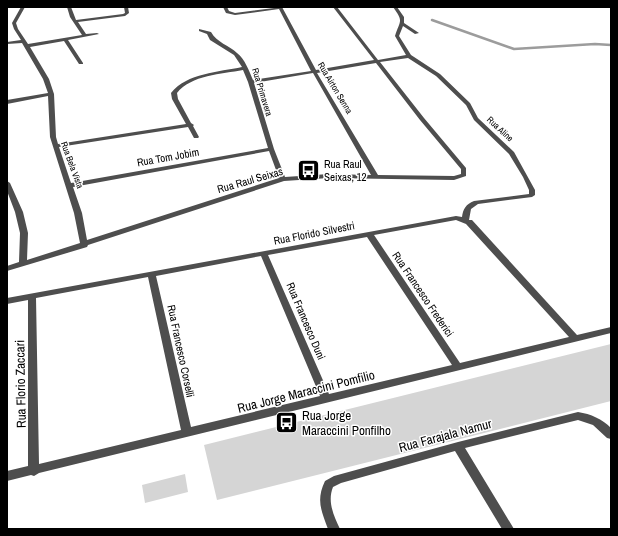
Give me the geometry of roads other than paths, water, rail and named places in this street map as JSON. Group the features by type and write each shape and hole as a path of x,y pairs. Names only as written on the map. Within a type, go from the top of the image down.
{"street":[{"name":"Rua Bela Vista","path":"23,7 14,23 16,29 26,43 46,79 51,94 52,137 70,185 78,213 84,245"},
{"path":"69,7 75,21 85,36"},
{"path":"75,21 124,15 127,13 126,7"},
{"path":"225,7 227,12 235,14 281,7"},
{"name":"Rua Aírton Senna","path":"281,7 314,71 376,177"},
{"name":"Rua Raul Seixas","path":"7,269 283,180 329,176 454,178 461,176 465,172 335,7"},
{"path":"395,7 401,15 403,24 417,33"},
{"name":"Rua Aline","path":"403,24 397,36 409,56 438,75 468,104 476,119 512,153 519,163 532,190 532,195 476,202 469,205 466,210 465,220"},
{"name":"Rua Primavera","path":"201,30 208,33 212,39 236,54 245,68 251,82 271,149 283,180"},
{"path":"7,43 26,43 97,34"},
{"path":"65,39 81,63"},
{"path":"251,82 409,56"},
{"path":"196,137 175,100 174,93 176,89 181,84 193,79 245,68"},
{"path":"7,102 51,94"},
{"path":"55,146 190,125"},
{"name":"Rua Tom Jobim","path":"70,185 271,149"},
{"path":"7,183 19,212 24,233 23,264"},
{"name":"Rua Florido Silvestri","path":"7,301 456,218 465,220"},
{"path":"465,220 508,264 575,338"},
{"name":"Rua Francesco Frederici","path":"369,234 458,367"},
{"name":"Rua Francesco Duni","path":"264,254 326,398"},
{"name":"Rua Francesco Corselli","path":"152,275 187,433"},
{"name":"Rua Florio Zaccari","path":"32,297 34,471"},
{"name":"Rua Jorge Maraccini Pomfilio","path":"7,476 34,471 326,398 611,330"},
{"name":"Rua Farajala Namur","path":"334,529 324,497 329,484 338,479 458,446 578,416 598,422 611,435"},
{"path":"458,446 508,529"}],"waterway":[{"path":"432,20 514,49 595,44 611,45"}],"place":[{"name":"Rua Raul Seixas, 12","path":"308,170"},
{"name":"Rua Jorge Maraccini Ponfilho","path":"287,422"}]}
